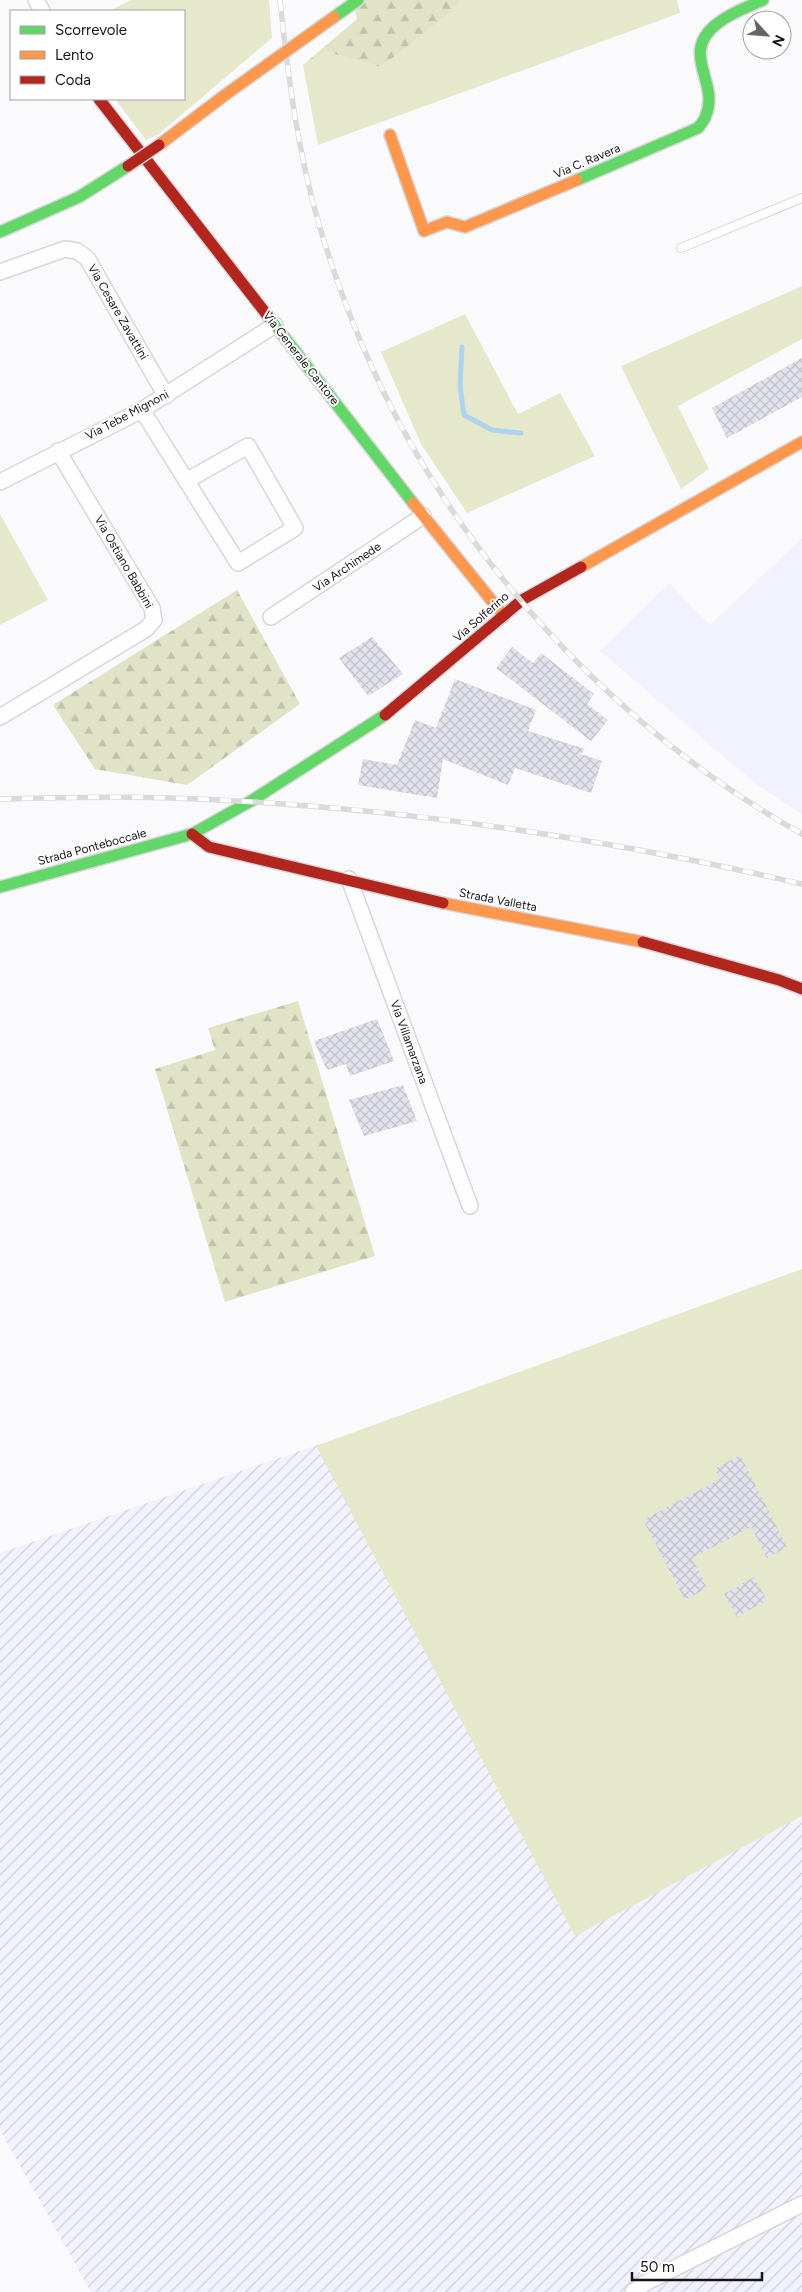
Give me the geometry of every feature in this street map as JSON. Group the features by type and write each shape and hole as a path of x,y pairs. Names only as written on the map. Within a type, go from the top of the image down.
{"street":[{"path":"0,232 79,197 159,146 224,95 358,0"},
{"name":"Via C. Ravera","path":"390,135 424,231 447,222 465,227 698,128 706,120 710,100 708,87 700,69 698,57 700,48 712,28 739,11 763,0"},
{"name":"Via Generale Cantore","path":"100,100 423,516 504,616"},
{"name":"Via Cesare Zavattini","path":"0,272 65,249 77,251 87,258 166,396"},
{"name":"Via Tebe Mignoni","path":"0,482 142,410 275,325"},
{"path":"142,410 186,481 238,563 295,528 248,446 186,481"},
{"name":"Via Solferino","path":"192,834 252,801 391,711 522,600 802,442"},
{"name":"Via Ostiano Babbini","path":"0,717 146,629 154,620 152,608 58,451"},
{"name":"Via Archimede","path":"271,617 423,516"},
{"name":"Strada Valletta","path":"192,834 209,847 216,849 349,879 457,907 660,945 779,980 802,989"},
{"name":"Strada Ponteboccale","path":"0,887 192,834"},
{"name":"Via Villamarzana","path":"349,879 470,1206"},
{"path":"633,2292 645,2283 802,2204"}],"lane":[{"path":"734,0 739,11"},
{"path":"681,248 802,198"}],"shaded area":[{"path":"802,538 802,814 757,785 600,651 669,583 710,625"},
{"path":"326,1442 580,1930 802,1816 802,2292 91,2292 0,2130 0,1553"}],"green space":[{"path":"131,0 269,0 272,38 159,134 146,140 116,100 185,100 185,10 111,10"},
{"path":"353,0 461,0 445,17 381,67 327,52 303,65 357,19"},
{"path":"461,0 677,0 680,13 318,145 303,65 327,52 381,67 445,17"},
{"path":"802,286 802,339 678,406 709,469 681,489 621,366"},
{"path":"465,314 518,414 560,393 595,456 467,513 421,444 381,352"},
{"path":"0,514 48,600 0,625"},
{"path":"237,590 300,704 187,785 95,769 53,705"},
{"path":"298,1001 375,1256 225,1302 155,1069 215,1050 208,1028"},
{"path":"802,1269 802,1816 575,1936 316,1446"}],"building":[{"path":"802,358 802,397 727,438 712,408"},
{"path":"372,637 403,674 368,696 339,658"},
{"path":"512,647 533,663 541,653 594,694 587,704 608,720 591,741 496,668"},
{"path":"455,679 536,710 528,731 585,749 581,754 602,761 591,793 515,768 508,785 443,759 437,798 358,785 363,759 397,765 415,720 436,728"},
{"path":"377,1019 394,1061 350,1076 346,1064 327,1070 314,1041"},
{"path":"403,1085 417,1121 364,1136 349,1100"},
{"path":"740,1455 787,1547 767,1558 751,1527 692,1558 707,1588 685,1600 643,1520 720,1479 715,1469"},
{"path":"754,1577 767,1600 737,1617 724,1594"}],"waterway":[{"path":"462,347 460,386 464,415 492,430 521,433"}],"railway":[{"path":"280,0 300,144 320,228 352,321 365,351 393,411 425,468 461,523 501,576 544,627 590,675 639,720 691,762 746,800 802,834"},
{"path":"0,799 171,798 251,802 410,816 489,826 646,851 802,884"}],"traffic: fast":[{"path":"334,17 358,0"},
{"path":"577,180 698,128 705,119 709,103 700,57 701,45 707,34 718,23 740,10 763,0"},
{"path":"0,232 79,197 128,166"},
{"path":"271,320 413,503"},
{"path":"0,887 192,834 251,801 385,715"}],"traffic: slow":[{"path":"225,95 334,17"},
{"path":"159,145 225,95"},
{"path":"390,135 424,231 447,222 465,227 577,180"},
{"path":"581,567 802,442"},
{"path":"413,503 504,616"},
{"path":"443,903 643,942"}],"traffic: jam":[{"path":"100,100 271,320"},
{"path":"128,166 159,145"},
{"path":"385,715 522,600 581,567"},
{"path":"192,834 209,847 443,903"},
{"path":"643,942 779,980 802,989"}]}
